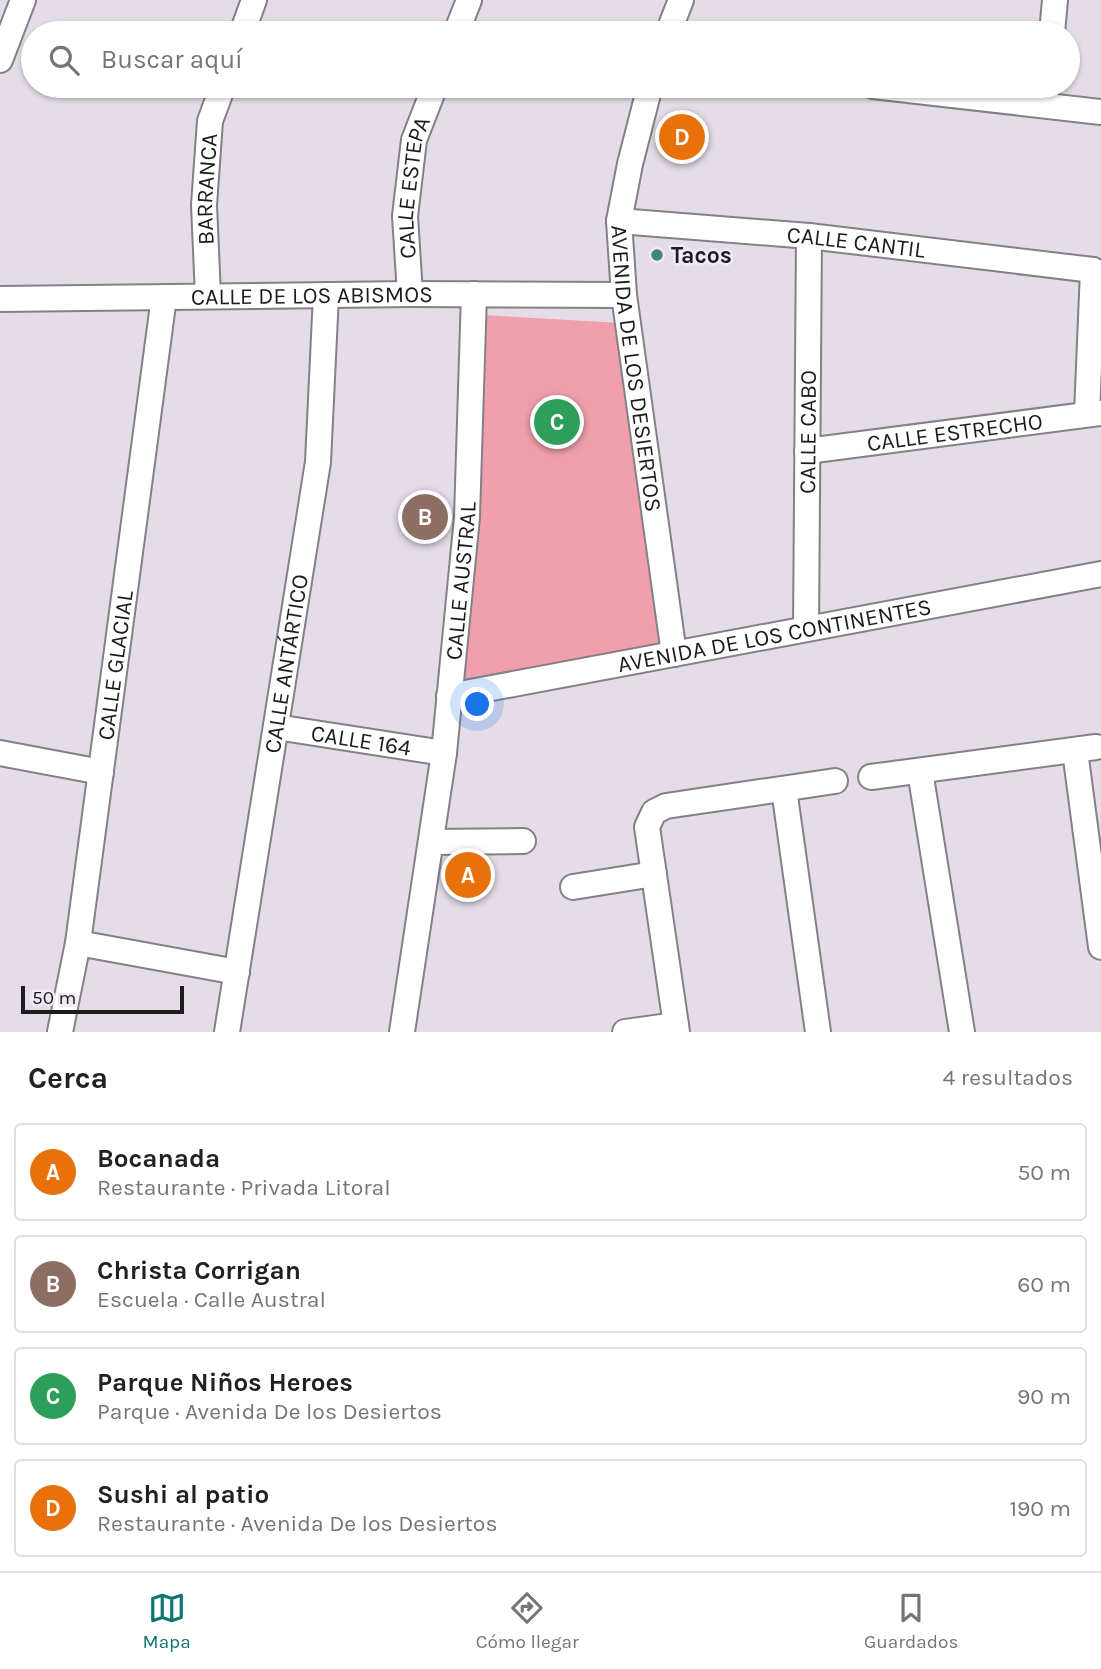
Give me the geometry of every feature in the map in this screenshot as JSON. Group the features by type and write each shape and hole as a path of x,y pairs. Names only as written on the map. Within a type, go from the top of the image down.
{"street":[{"path":"0,60 23,0"},
{"path":"246,21 254,0"},
{"path":"461,21 469,0"},
{"path":"673,21 681,0"},
{"path":"1053,21 1055,0"},
{"name":"BARRANCA","path":"208,296 204,205 210,121 219,98"},
{"name":"CALLE ESTEPA","path":"410,294 406,203 414,140 430,98"},
{"name":"AVENIDA DE LOS DESIERTOS","path":"647,98 630,164 620,221 624,295 674,654"},
{"path":"1057,98 1101,112"},
{"name":"CALLE CANTIL","path":"620,221 809,236 1097,273 1094,413"},
{"name":"CALLE CABO","path":"806,628 809,236"},
{"name":"CALLE DE LOS ABISMOS","path":"0,299 410,294 624,295"},
{"name":"CALLE AUSTRAL","path":"402,1032 444,753 467,517 474,294"},
{"name":"CALLE ANTÁRTICO","path":"227,1032 318,462 326,295"},
{"name":"CALLE GLACIAL","path":"60,1032 78,943 164,297"},
{"name":"CALLE ESTRECHO","path":"807,451 1094,413"},
{"name":"AVENIDA DE LOS CONTINENTES","path":"449,696 1101,575"},
{"name":"CALLE 164","path":"276,727 444,753"},
{"path":"871,777 1086,749 1101,947"},
{"path":"0,753 101,772"},
{"path":"920,771 962,1032"},
{"path":"625,1032 677,1028 647,827 654,812 666,806 835,781"},
{"path":"784,789 818,1032"},
{"path":"432,842 523,841"},
{"path":"573,887 654,874"},
{"path":"78,943 237,972"}],"shaded area":[{"path":"483,315 621,323 667,653 457,689"}],"place":[{"name":"Sushi al patio","path":"682,137"},
{"name":"Tacos","path":"657,255"},
{"name":"Parque Niños Heroes","path":"557,422"},
{"name":"Christa Corrigan","path":"425,517"},
{"name":"Bocanada","path":"468,875"}]}
